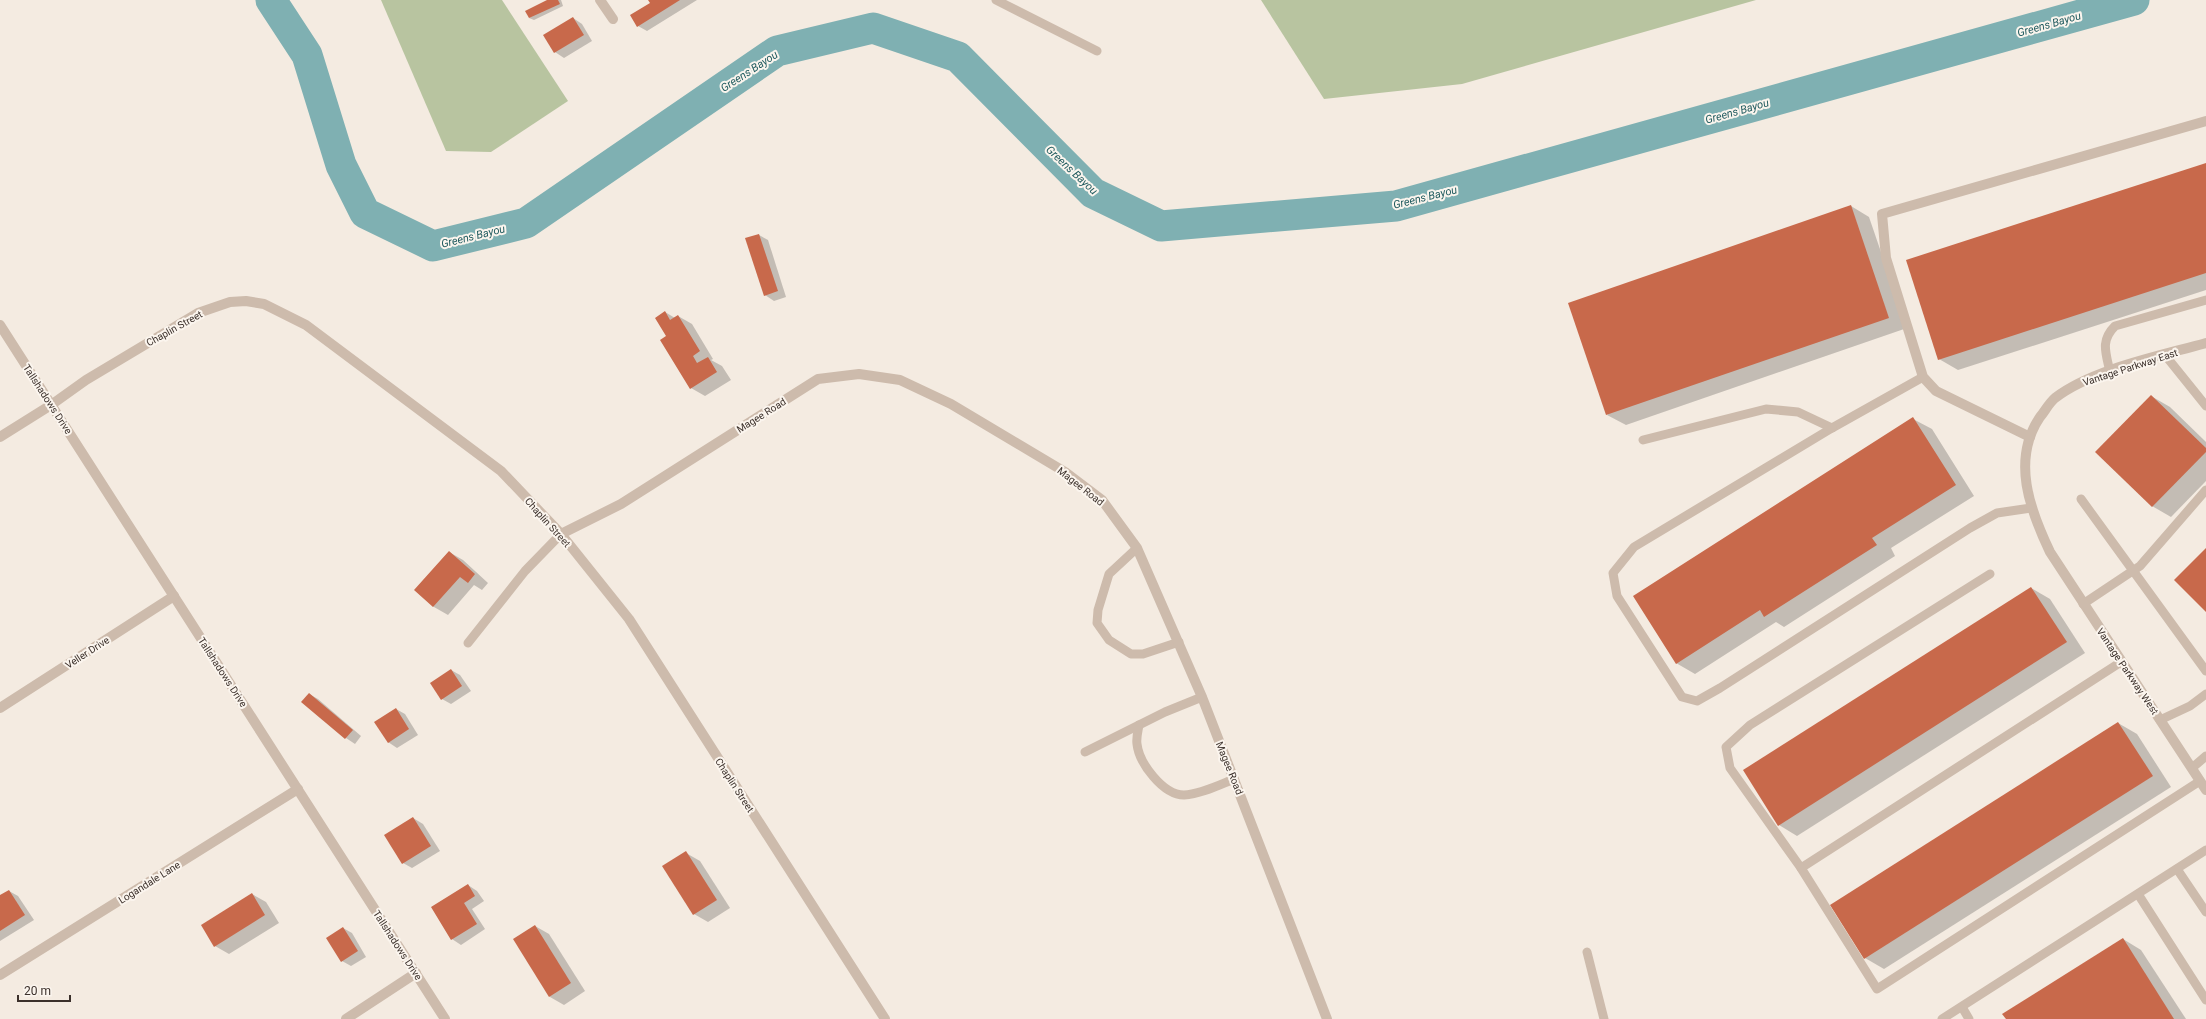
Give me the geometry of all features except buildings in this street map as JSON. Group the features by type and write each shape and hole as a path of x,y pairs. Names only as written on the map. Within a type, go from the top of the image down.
{"street":[{"path":"600,0 613,19"},
{"path":"2030,437 1936,391 1923,377 1886,258 1882,214 2206,121"},
{"name":"Chaplin Street","path":"0,437 52,405 86,380 198,313 230,302 246,301 264,304 306,325 501,471 561,534 629,619 885,1019"},
{"name":"Tallshadows Drive","path":"0,325 446,1019"},
{"name":"Vantage Parkway East","path":"2050,552 2031,508 2026,490 2026,476 2030,437 2036,424 2054,399 2084,381 2206,343"},
{"name":"Magee Road","path":"561,534 620,504 818,379 859,374 900,380 951,404 1065,472 1102,500 1137,548 1202,697 1327,1019"},
{"name":"Vantage Parkway West","path":"2050,552 2206,790"},
{"name":"Veller Drive","path":"0,708 174,596"},
{"name":"Logandale Lane","path":"0,975 298,789"},
{"path":"346,1019 416,973"}],"lane":[{"path":"996,0 1097,51"},
{"path":"2110,372 2105,345 2107,334 2115,326 2206,300"},
{"path":"2165,355 2206,406"},
{"path":"1923,377 1832,428 1634,547 1613,574 1617,596 1682,697 1697,701 1720,688 1977,524 1997,513 2031,508"},
{"path":"1644,440 1766,409 1798,412 1832,428"},
{"path":"2083,604 2140,566 2206,490"},
{"path":"2081,499 2206,672"},
{"path":"468,643 525,571 561,534"},
{"path":"1137,548 1109,574 1098,610 1097,623 1109,640 1131,654 1143,654 1179,642"},
{"path":"1990,574 1750,725 1726,747 1730,768 1801,868 1877,989 2200,781"},
{"path":"1801,868 2121,662"},
{"path":"2160,720 2190,706 2206,694"},
{"path":"1085,752 1139,725 1202,697"},
{"path":"1139,725 1136,743 1142,762 1151,775 1167,788 1183,795 1234,779"},
{"path":"2192,768 2206,756"},
{"path":"1942,1019 2206,850"},
{"path":"2177,869 2206,912"},
{"path":"2138,894 2206,1000"},
{"path":"1587,952 1604,1019"},
{"path":"1962,1007 1970,1019"}],"green space":[{"path":"381,0 502,0 568,101 491,152 446,151"},
{"path":"1261,0 1756,0 1462,84 1324,99"}],"waterway":[{"name":"Greens Bayou","path":"271,0 307,55 341,165 365,213 433,246 526,223 777,51 873,28 958,57 1093,193 1161,226 1396,206 2134,0"}]}
